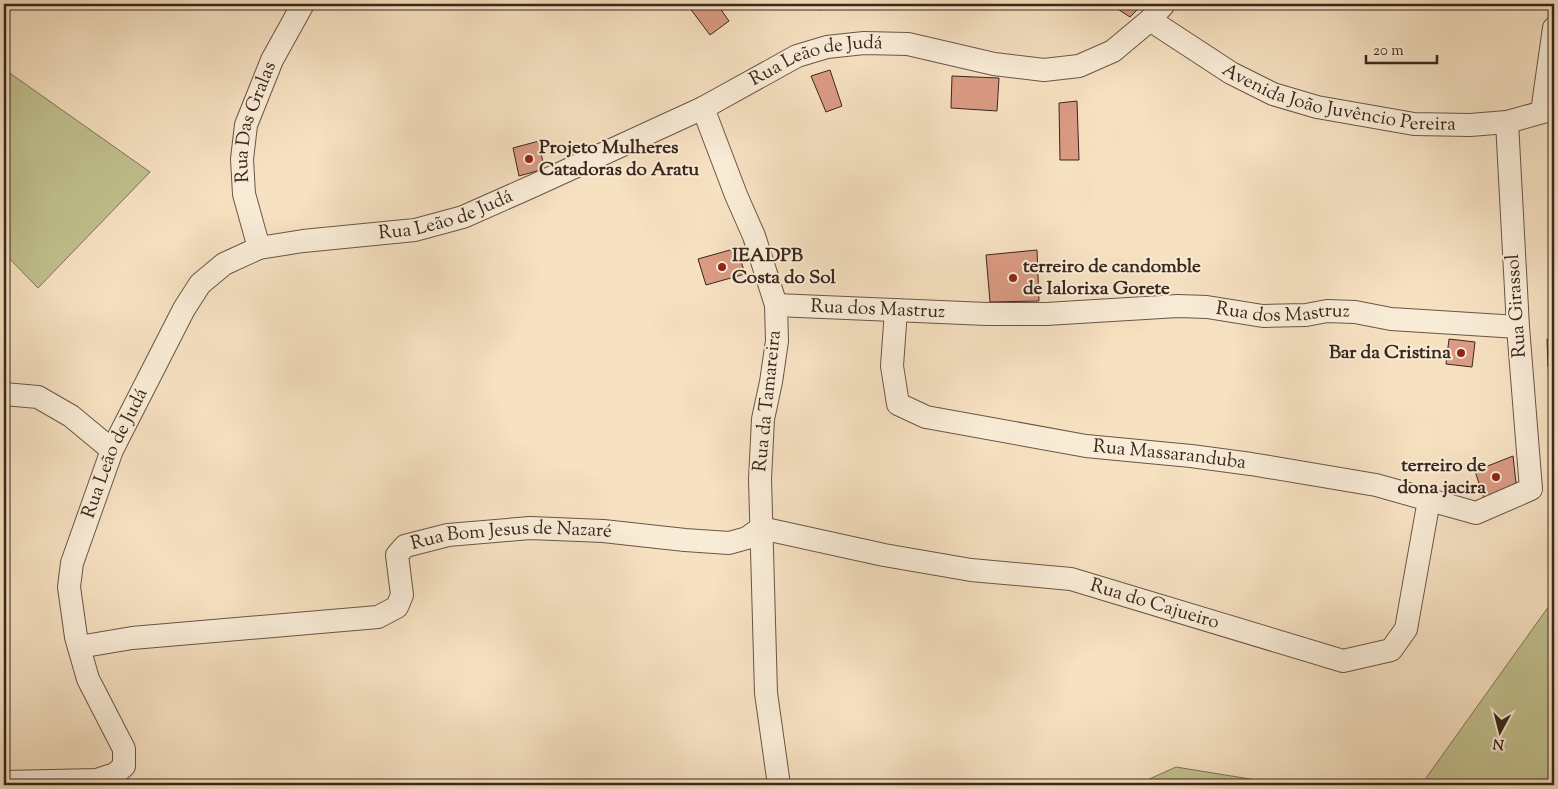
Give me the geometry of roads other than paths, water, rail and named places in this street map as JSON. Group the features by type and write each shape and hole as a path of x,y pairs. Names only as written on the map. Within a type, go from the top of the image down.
{"street":[{"name":"Rua Das Gralas","path":"259,248 244,194 242,159 246,125 272,60 303,4"},
{"name":"Rua Leão de Judá","path":"118,775 124,748 88,679 76,637 69,587 72,563 112,450 184,309 200,284 224,264 259,248 303,241 416,230 463,217 703,108 797,56 827,47 864,43 908,44 994,64 1044,70 1079,66 1113,51 1157,12"},
{"name":"Avenida João Juvêncio Pereira","path":"1157,12 1231,74 1273,94 1317,107 1414,124 1470,126 1507,122 1548,110 1554,28"},
{"name":"Rua da Tamareira","path":"703,108 736,195 754,236 776,305 777,341 763,420 760,480 766,693 779,785"},
{"name":"Rua Girassol","path":"1507,122 1518,327 1531,489"},
{"name":"Rua dos Mastruz","path":"776,305 987,314 1046,314 1178,306 1207,307 1263,316 1306,315 1327,311 1355,312 1391,319 1518,327"},
{"name":"Rua Massaranduba","path":"896,310 892,366 898,404 926,417 1086,446 1251,464 1376,485 1476,513 1531,489"},
{"path":"4,394 38,397 71,416 112,450"},
{"name":"Rua do Cajueiro","path":"761,528 884,556 971,570 1072,579 1343,661 1391,650 1406,629 1429,500"},
{"name":"Rua Bom Jesus de Nazaré","path":"79,647 132,638 378,616 396,607 402,595 397,555 405,546 448,535 530,528 603,531 729,543 747,538 761,528"},
{"path":"4,782 97,780 118,775"}],"place":[{"name":"Projeto Mulheres Catadoras do Aratu","path":"529,159"},
{"name":"IEADPB Costa do Sol","path":"722,267"},
{"name":"terreiro de candomble de Ialorixa Gorete","path":"1013,278"},
{"name":"Bar da Cristina","path":"1461,353"},
{"name":"terreiro de dona jacira","path":"1496,477"}]}
